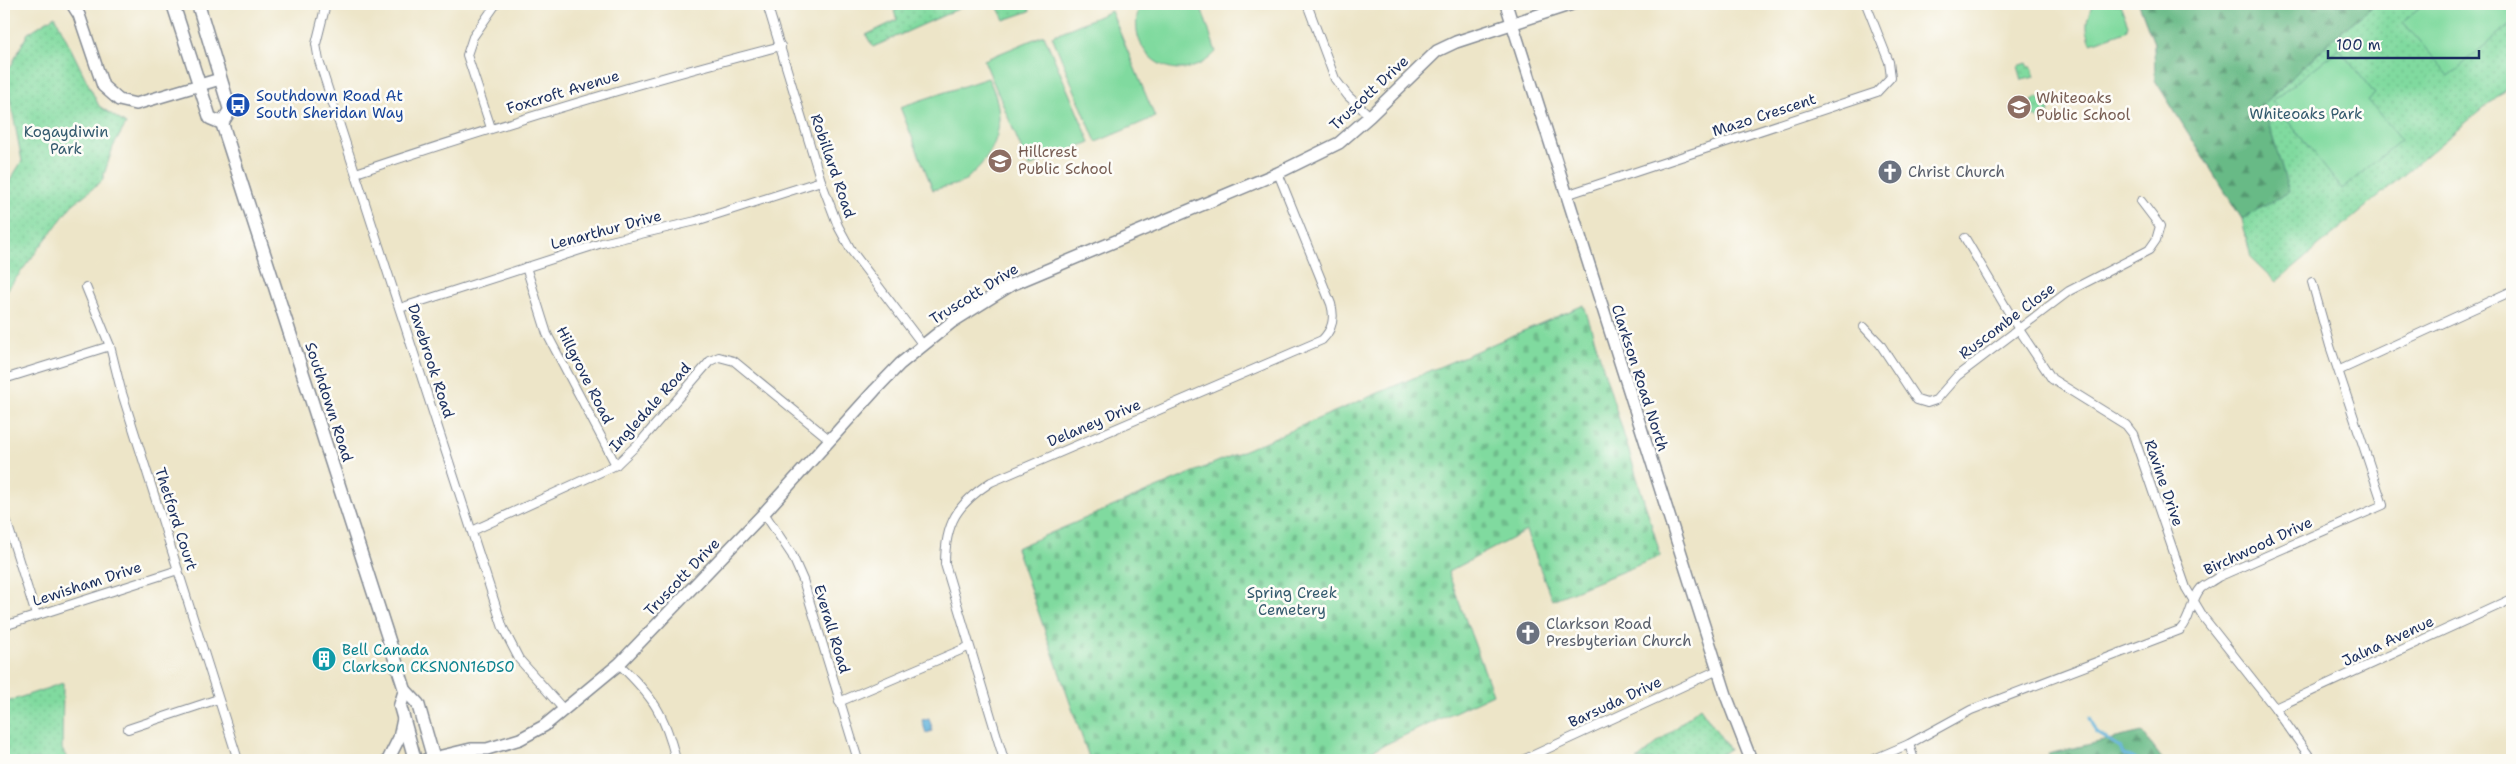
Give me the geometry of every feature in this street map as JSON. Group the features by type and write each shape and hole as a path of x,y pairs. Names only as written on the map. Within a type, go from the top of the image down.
{"main road":[{"name":"Southdown Road","path":"172,4 210,118 222,123 405,690 418,704 431,760"},
{"path":"198,4 230,110 222,123"},
{"name":"Southdown Road","path":"405,690 400,706 415,760"}],"street":[{"path":"72,4 79,15 103,86 119,100 136,104 220,79"},
{"name":"Davebrook Road","path":"326,4 316,44 319,61 510,646 528,671 564,710"},
{"path":"492,128 467,55 473,37 496,4"},
{"name":"Robillard Road","path":"767,4 821,181 838,226 851,250 923,345"},
{"path":"1307,4 1335,79 1348,96 1370,116"},
{"name":"Clarkson Road North","path":"1506,4 1718,670 1751,760"},
{"name":"Truscott Drive","path":"431,760 471,749 487,749 520,739 544,726 619,664 764,513 875,390 923,345 952,322 1011,285 1278,173 1339,143 1370,116 1437,51 1456,42 1572,4"},
{"name":"Mazo Crescent","path":"1566,194 1877,92 1890,77 1890,62 1866,4"},
{"name":"Foxcroft Avenue","path":"356,173 492,128 653,80 780,46"},
{"name":"Delaney Drive","path":"1004,760 968,647 945,564 945,545 957,510 975,492 990,482 1322,340 1329,333 1335,316 1278,173"},
{"name":"Lenarthur Drive","path":"400,308 602,243 696,221 821,181"},
{"name":"Ruscombe Close","path":"1864,327 1880,344 1917,400 1927,403 1936,400 1957,376 2069,291 2149,250 2156,240 2160,226 2141,201"},
{"name":"Ravine Drive","path":"1965,238 2018,328 2052,379 2126,425 2133,434 2186,588 2194,602 2312,760"},
{"name":"Hillgrove Road","path":"526,266 547,334 616,465"},
{"name":"Birchwood Drive","path":"1872,760 1909,744 1971,710 2180,630 2188,623 2194,602 2201,588 2218,577 2383,505 2340,370 2330,346 2312,282"},
{"name":"Thetford Court","path":"86,287 110,346 121,390 238,760"},
{"path":"2340,370 2512,291"},
{"path":"4,379 110,346"},
{"name":"Ingledale Road","path":"472,531 616,465 642,440 710,360 719,357 734,361 830,439"},
{"path":"4,513 36,615"},
{"name":"Everall Road","path":"764,513 792,555 803,580 858,760"},
{"name":"Lewisham Drive","path":"4,626 178,570"},
{"name":"Jalna Avenue","path":"2275,708 2512,599"},
{"path":"840,702 968,647"},
{"path":"619,664 652,697 670,736 676,760"},
{"name":"Barsuda Drive","path":"1523,760 1718,670"},
{"path":"128,729 218,699"},
{"path":"388,760 399,738 403,719"},
{"path":"1909,744 1914,760"},
{"path":"478,760 487,749"}],"green space":[{"path":"908,4 977,4 967,5 873,47 866,35 897,20 894,11"},
{"path":"996,4 1028,4 1030,11 1004,20"},
{"path":"1156,4 1200,4 1216,52 1202,63 1188,68 1173,68 1160,64 1149,56 1141,44 1137,29 1138,11"},
{"path":"2095,4 2120,4 2128,25 2126,31 2091,43 2087,23 2089,13"},
{"name":"Whiteoaks Park","path":"2139,4 2512,4 2512,84 2276,282 2251,258 2242,219 2155,80 2154,43"},
{"path":"2139,4 2376,4 2340,32 2263,105 2289,192 2242,219 2155,80 2154,43"},
{"path":"2425,4 2512,4 2512,22 2449,76 2403,22"},
{"path":"1111,11 1155,117 1096,142 1052,36"},
{"name":"Kogaydiwin Park","path":"55,16 99,106 126,124 113,147 102,181 72,205 4,294 4,190 22,161 4,67 11,66 28,33"},
{"path":"1044,35 1090,142 1029,167 984,60"},
{"path":"2339,49 2375,94 2368,100 2401,140 2342,189 2272,101"},
{"path":"2027,63 2029,67 2032,67 2035,77 2022,80 2018,66"},
{"path":"988,78 997,102 999,114 999,125 992,148 986,159 965,181 933,190 900,107"},
{"path":"2036,97 2042,99 2049,109 2047,118 2039,120 2032,115 2030,104"},
{"name":"Spring Creek Cemetery","path":"1584,305 1661,556 1552,600 1526,531 1448,572 1493,694 1352,760 1090,760 1016,548"},
{"path":"63,683 62,749 68,760 4,760 4,703"},
{"path":"1700,707 1729,749 1715,760 1637,760"},
{"path":"2142,732 2163,760 2051,760 2048,754"}],"water":[{"path":"929,718 933,731 926,733 922,720"}],"waterway":[{"path":"2090,718 2097,733 2120,747 2124,755 2138,760"}],"place":[{"name":"Southdown Road At South Sheridan Way","path":"238,105"},
{"name":"Whiteoaks Public School","path":"2019,107"},
{"name":"Hillcrest Public School","path":"1000,161"},
{"name":"Christ Church","path":"1890,172"},
{"name":"Clarkson Road Presbyterian Church","path":"1528,633"},
{"name":"Bell Canada Clarkson CKSNON16DS0","path":"324,659"}]}
